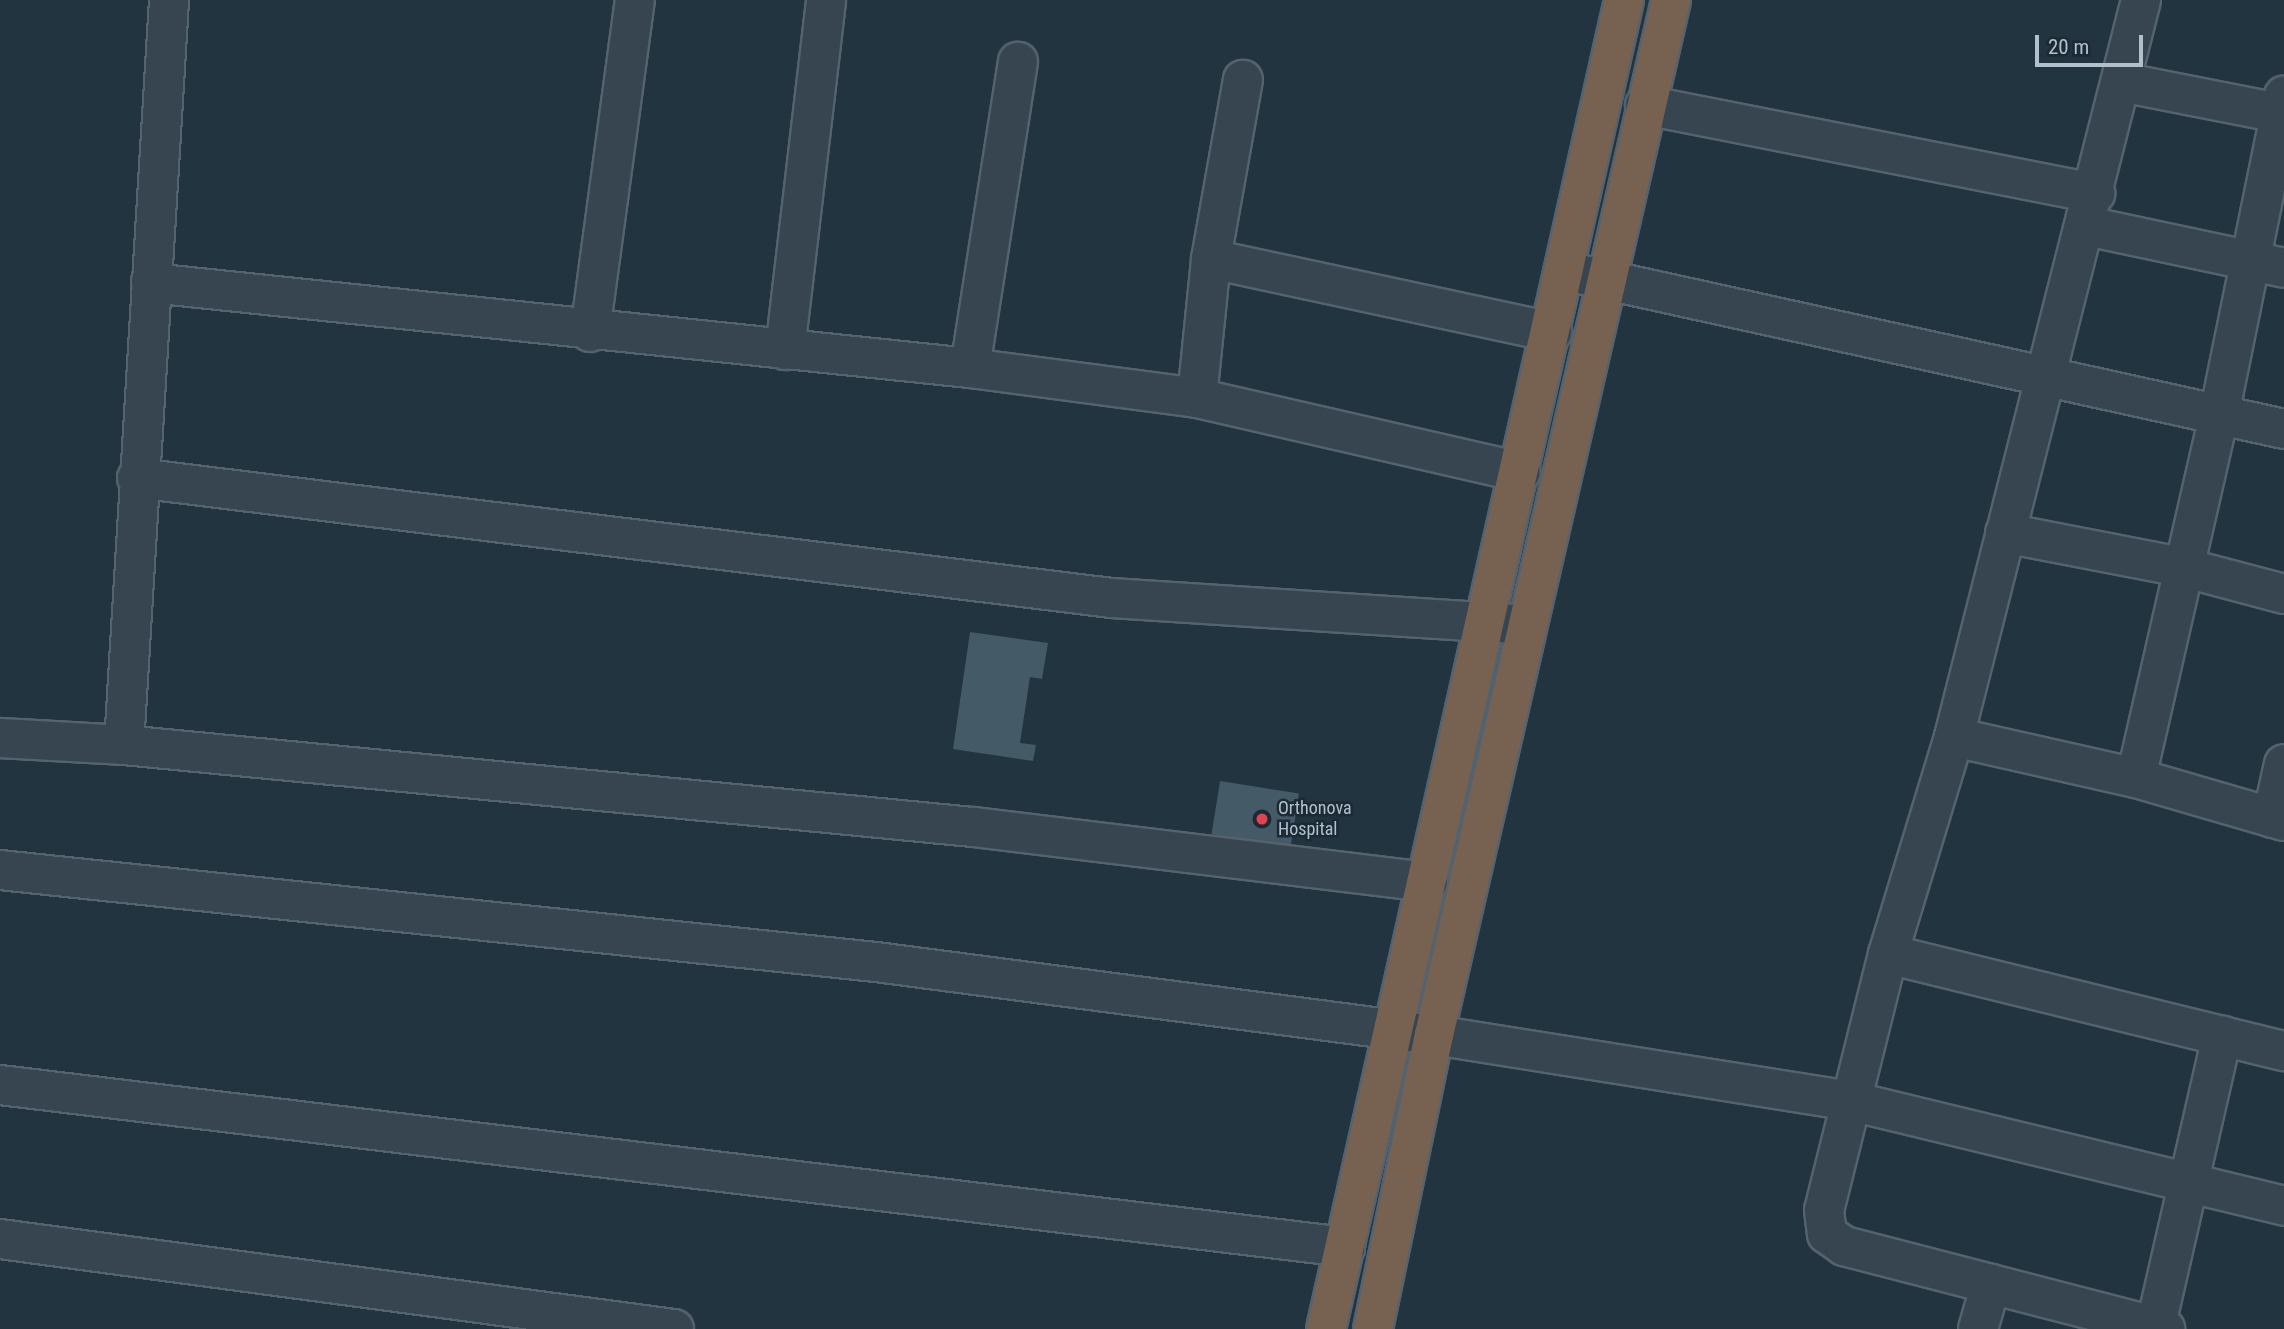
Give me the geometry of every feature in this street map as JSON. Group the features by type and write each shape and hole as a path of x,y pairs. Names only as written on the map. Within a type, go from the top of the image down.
{"highway":[{"path":"1326,1329 1521,472 1624,0"},
{"path":"1373,1329 1434,1035 1671,0"}],"street":[{"path":"124,745 138,478 169,0"},
{"path":"590,332 635,0"},
{"path":"785,350 826,0"},
{"path":"2141,0 2091,209 2045,374 1954,737 1888,954 1824,1210 1827,1234 1844,1246 2158,1328 2222,1036"},
{"path":"970,368 1018,62"},
{"path":"1197,398 1211,259 1243,80"},
{"path":"2121,82 2283,108 2268,265 2219,415 2182,567 2136,778"},
{"path":"1645,105 2091,209 2268,265"},
{"path":"1211,259 1552,332"},
{"path":"1566,271 2045,374 2284,429"},
{"path":"151,283 590,332 970,368 1197,398 1521,472"},
{"path":"138,478 1033,590 1527,625"},
{"path":"2006,533 2182,567 2284,594"},
{"path":"1954,737 2136,778 2278,819 2284,764"},
{"path":"0,738 124,745 973,827 1428,882"},
{"path":"0,870 876,962 1394,1029 1851,1101 2284,1206"},
{"path":"1888,954 2284,1051"},
{"path":"0,1085 1345,1247"},
{"path":"0,1239 674,1329"},
{"path":"1978,1329 1991,1284"}],"building":[{"path":"970,632 1048,643 1042,679 1030,677 1020,743 1036,745 1033,761 953,749"},
{"path":"1220,781 1299,794 1291,847 1212,834"}],"place":[{"name":"Orthonova Hospital","path":"1262,819"}]}
